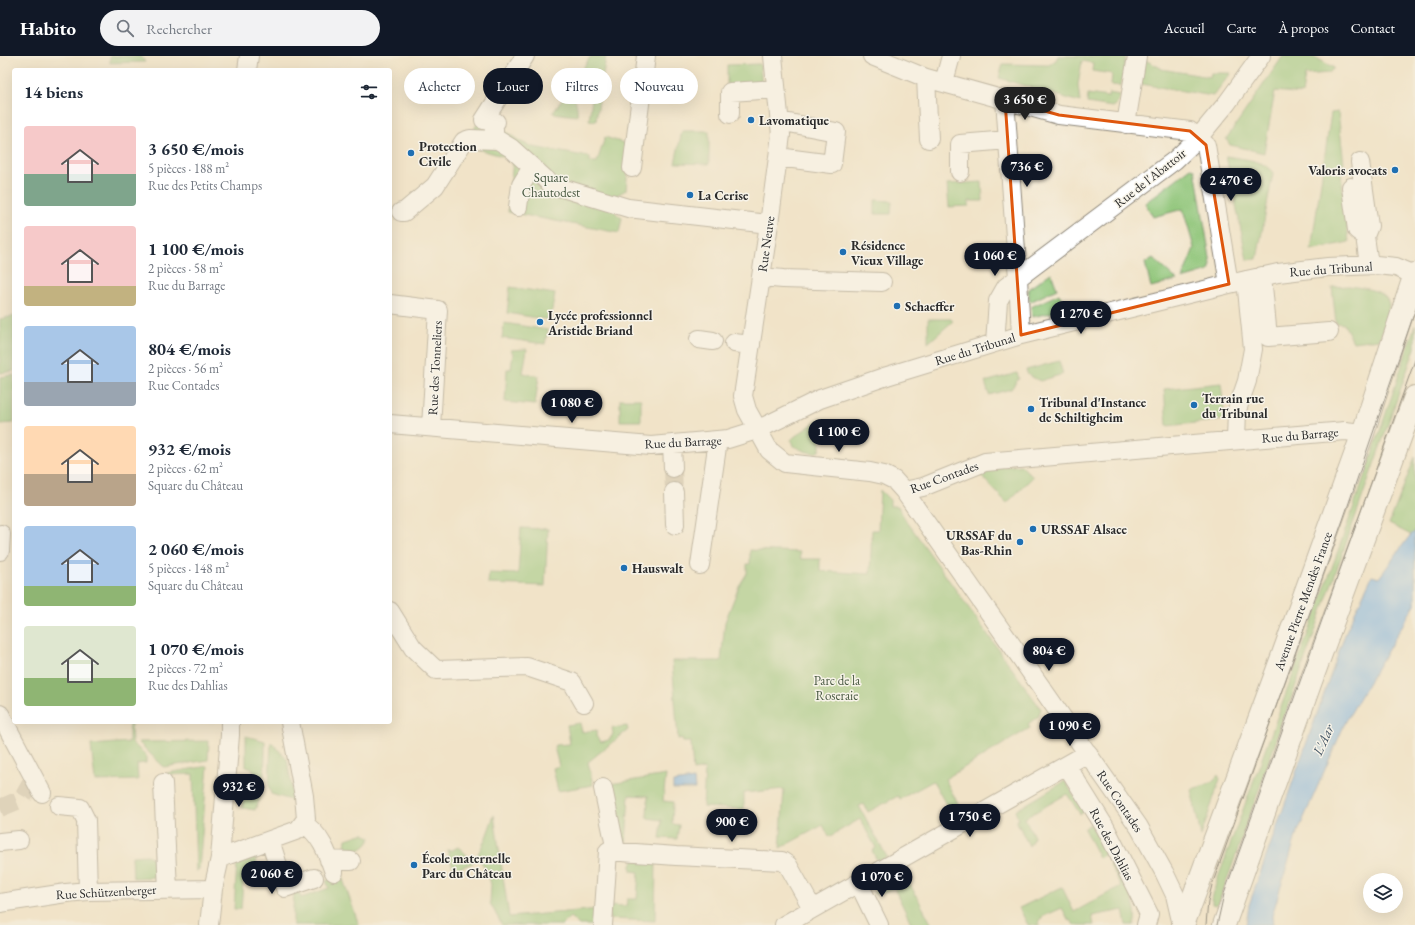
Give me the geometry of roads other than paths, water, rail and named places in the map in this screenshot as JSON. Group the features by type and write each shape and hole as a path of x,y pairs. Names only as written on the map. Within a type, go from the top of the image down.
{"main road":[{"name":"Avenue Pierre Mendès France","path":"1182,925 1275,678 1363,433 1415,274"},
{"path":"1224,925 1308,689 1415,397"}],"street":[{"path":"247,68 248,56"},
{"path":"494,140 494,124 496,122 484,120 525,56"},
{"path":"632,168 646,56"},
{"name":"Rue Neuve","path":"757,430 746,410 743,396 743,344 761,277 781,135 773,56"},
{"path":"872,56 926,78 1059,115 1190,131 1206,146 1229,284"},
{"path":"944,82 951,56"},
{"path":"1126,124 1137,56"},
{"name":"Rue de l'Abattoir","path":"995,344 998,301 1006,288 1175,160 1198,138 1227,103 1261,56"},
{"path":"926,78 933,113 929,139"},
{"path":"730,114 730,92 776,89"},
{"path":"1006,100 1021,335"},
{"path":"778,157 832,164 836,132 780,121"},
{"path":"401,212 404,212 435,186 464,141 470,139 494,140 511,148 552,185 628,208 769,224"},
{"path":"960,172 960,144 1008,140"},
{"path":"1360,162 1369,226 1365,236 1369,265"},
{"path":"518,207 521,185 532,167"},
{"path":"1351,187 1357,230 1365,236"},
{"name":"Rue du Tribunal","path":"757,430 820,399 886,376 1021,335 1254,278 1278,273 1328,267 1369,265 1396,267 1415,274"},
{"path":"761,277 783,280 882,282"},
{"path":"1254,278 1268,337 1329,332"},
{"path":"1236,440 1237,410 1247,381 1253,349 1254,278"},
{"name":"Rue des Tonneliers","path":"392,304 438,310 431,427"},
{"name":"Rue du Barrage","path":"392,424 651,446 728,439 757,430"},
{"path":"757,430 768,450 785,463 870,472 884,475 894,480 904,491"},
{"name":"Rue du Barrage","path":"1236,440 1345,431 1363,433"},
{"path":"700,565 718,440"},
{"name":"Rue Contades","path":"1182,925 1175,895 1139,827 904,491 923,487 985,462 1236,440"},
{"path":"672,444 673,468"},
{"path":"674,492 675,525"},
{"path":"0,552 5,533"},
{"path":"392,614 413,648 436,670 527,667 572,682 584,703"},
{"path":"0,714 42,794"},
{"path":"208,925 213,889 220,858 230,724"},
{"path":"220,858 298,830 306,819 304,796 290,724"},
{"path":"784,925 812,908 859,884 1088,753"},
{"name":"Rue des Dahlias","path":"1067,766 1105,828 1149,914 1146,925"},
{"path":"163,783 168,890"},
{"path":"603,788 616,852"},
{"path":"59,806 80,808 86,820 88,891"},
{"path":"303,824 310,827 320,840 332,866 351,861"},
{"path":"0,842 19,840"},
{"path":"270,840 285,888 314,878"},
{"path":"603,925 608,851 782,861 788,865 812,908"},
{"path":"859,884 878,925"},
{"name":"Rue Schützenberger","path":"0,903 88,891 213,889"}],"water":[{"name":"L'Aar","path":"1415,531 1415,604 1346,721 1296,836 1272,916 1273,925 1246,925 1249,905 1347,629 1372,576 1379,578 1408,538"},
{"path":"694,779 695,789 673,789 673,782"}],"tunnel":[{"path":"673,468 674,492"},
{"path":"0,808 22,799 34,778"}],"tram line":[{"path":"1206,925 1208,901 1212,885 1343,520 1415,311"},
{"path":"1217,925 1224,894 1415,360"}],"place":[{"name":"Lavomatique","path":"751,120"},
{"name":"Protection Civile","path":"411,153"},
{"name":"Valoris avocats","path":"1395,170"},
{"name":"La Cerise","path":"690,195"},
{"name":"Résidence Vieux Village","path":"843,252"},
{"name":"Schaeffer","path":"897,306"},
{"name":"Lycée professionnel Aristide Briand","path":"540,322"},
{"name":"Terrain rue du Tribunal","path":"1194,405"},
{"name":"Tribunal d'Instance de Schiltigheim","path":"1031,409"},
{"name":"URSSAF Alsace","path":"1033,529"},
{"name":"URSSAF du Bas-Rhin","path":"1020,542"},
{"name":"Hauswalt","path":"624,568"},
{"name":"École maternelle Parc du Château","path":"414,865"}],"park label":[{"name":"Square Chautodest","path":"551,184"},
{"name":"Parc de la Roseraie","path":"837,688"}]}
